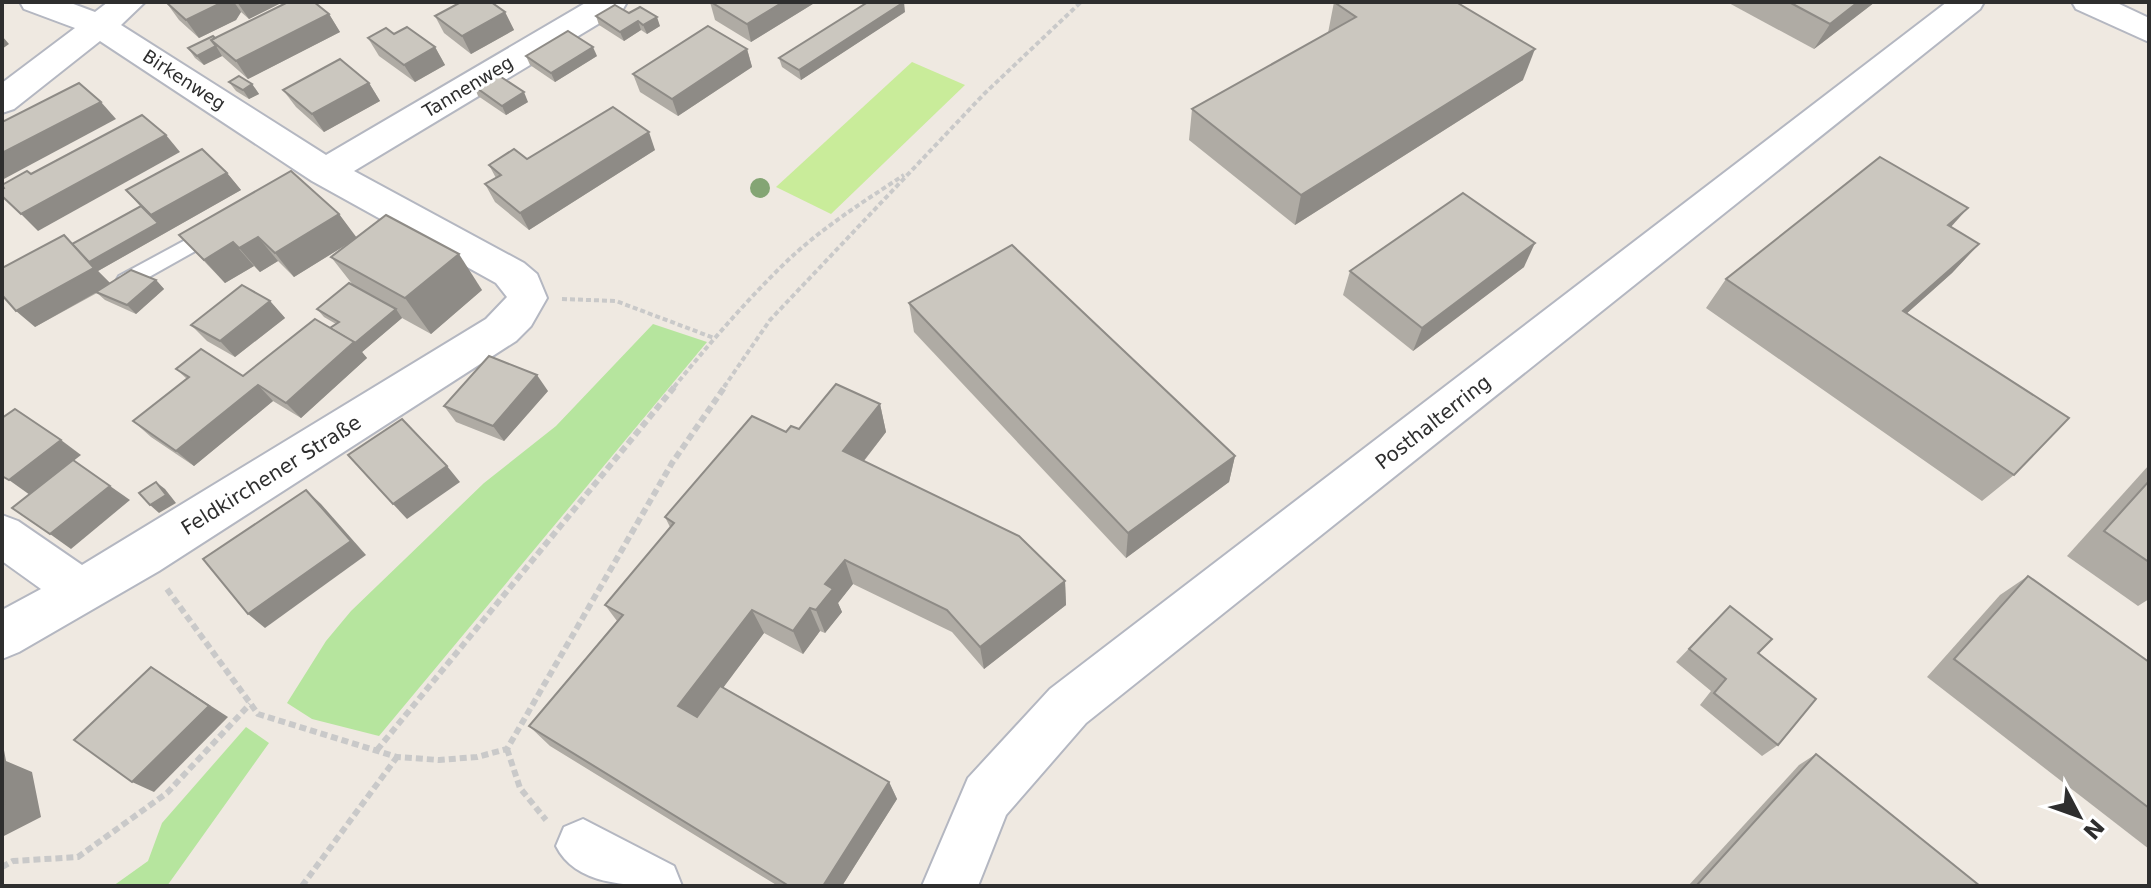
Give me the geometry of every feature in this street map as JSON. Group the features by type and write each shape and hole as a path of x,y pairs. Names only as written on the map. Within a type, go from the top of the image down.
{"street":[{"name":"Birkenweg","path":"36,2 97,24 313,178 510,273 523,285 527,298"},
{"path":"2,101 129,2"},
{"name":"Tannenweg","path":"313,178 611,2"},
{"name":"Posthalterring","path":"950,886 987,797 1068,706 1968,2"},
{"path":"2088,2 2149,31"},
{"name":"Feldkirchener Straße","path":"2,636 142,556 501,330 517,315 527,298"},
{"path":"2,535 65,579 73,596"},
{"path":"583,846 654,886"}],"lane":[{"path":"126,281 234,220"}],"path":[{"path":"583,846 560,832 521,791 512,773 507,749 672,463 770,320 984,94 1081,2"},
{"path":"377,750 714,338 787,261 847,213 911,170"},
{"path":"527,298 616,301 714,338"},
{"path":"142,556 258,714 397,757 439,760 477,757 507,749"},
{"path":"2,867 13,861 78,857 167,793 250,704"},
{"path":"302,886 397,757"}],"green space":[{"path":"912,62 965,85 831,214 776,187"},
{"path":"653,324 707,342 379,736 312,719 287,703 326,641 351,611 484,483 556,426"},
{"path":"246,727 269,743 167,886 113,886 148,861 162,823"}],"building":[{"path":"166,2 223,2 186,20"},
{"path":"288,2 314,2 329,14 236,61 211,40"},
{"path":"461,2 491,2 505,12 462,36 435,16"},
{"path":"711,2 783,2 747,24"},
{"path":"868,2 904,2 799,70 779,58"},
{"path":"1334,2 1456,2 1535,49 1301,195 1192,109 1356,17"},
{"path":"1789,2 1858,2 1830,24"},
{"path":"615,5 629,13 640,7 657,17 643,25 638,21 620,32 596,16"},
{"path":"708,26 747,49 672,99 633,74"},
{"path":"407,27 435,47 404,65 368,38 386,28 394,34"},
{"path":"568,31 593,47 551,73 526,56"},
{"path":"213,36 215,38 211,40 216,46 197,56 188,48"},
{"path":"340,59 369,83 312,114 283,90"},
{"path":"495,73 524,92 502,106 474,86"},
{"path":"239,76 252,84 243,90 229,82"},
{"path":"79,83 101,102 2,153 2,122"},
{"path":"613,107 649,132 520,213 485,184 501,175 489,165 514,149 527,159"},
{"path":"142,115 166,135 21,214 2,196 2,185 27,171 31,174"},
{"path":"202,149 227,173 151,215 126,190"},
{"path":"1880,157 1968,208 1948,225 1979,244 1903,311 2069,418 2014,475 1726,279"},
{"path":"291,171 339,214 275,253 258,237 239,248 233,242 204,260 179,235"},
{"path":"1463,193 1535,243 1422,328 1350,271"},
{"path":"141,206 158,223 89,262 72,244"},
{"path":"386,215 459,254 405,298 331,257"},
{"path":"64,235 94,268 16,311 2,295 2,268"},
{"path":"1012,245 1235,456 1128,533 909,303"},
{"path":"131,270 156,280 127,305 96,292"},
{"path":"349,283 396,309 355,343 330,328 339,322 317,309"},
{"path":"242,285 270,301 220,341 191,325"},
{"path":"315,319 354,342 286,403 258,385 176,451 133,421 189,377 176,369 201,349 243,376"},
{"path":"489,356 537,375 493,426 444,406"},
{"path":"836,384 880,404 843,451 1019,536 1065,581 980,647 947,610 845,560 825,584 833,589 816,610 810,608 793,631 752,610 678,706 697,717 720,686 889,782 823,886 789,886 529,726 623,615 605,605 674,523 665,517 752,416 786,432 791,426 799,429"},
{"path":"15,409 61,440 9,480 2,476 2,418"},
{"path":"402,419 447,466 393,504 348,455"},
{"path":"73,460 110,486 50,534 12,508"},
{"path":"2149,481 2149,562 2104,531"},
{"path":"156,482 166,495 150,505 139,493"},
{"path":"306,490 351,541 248,614 203,559"},
{"path":"2028,576 2149,662 2149,808 1954,659"},
{"path":"1730,606 1772,639 1758,653 1816,699 1778,745 1714,693 1726,679 1689,649"},
{"path":"151,667 209,706 132,782 74,740"},
{"path":"1816,754 1980,886 1696,886"}]}
